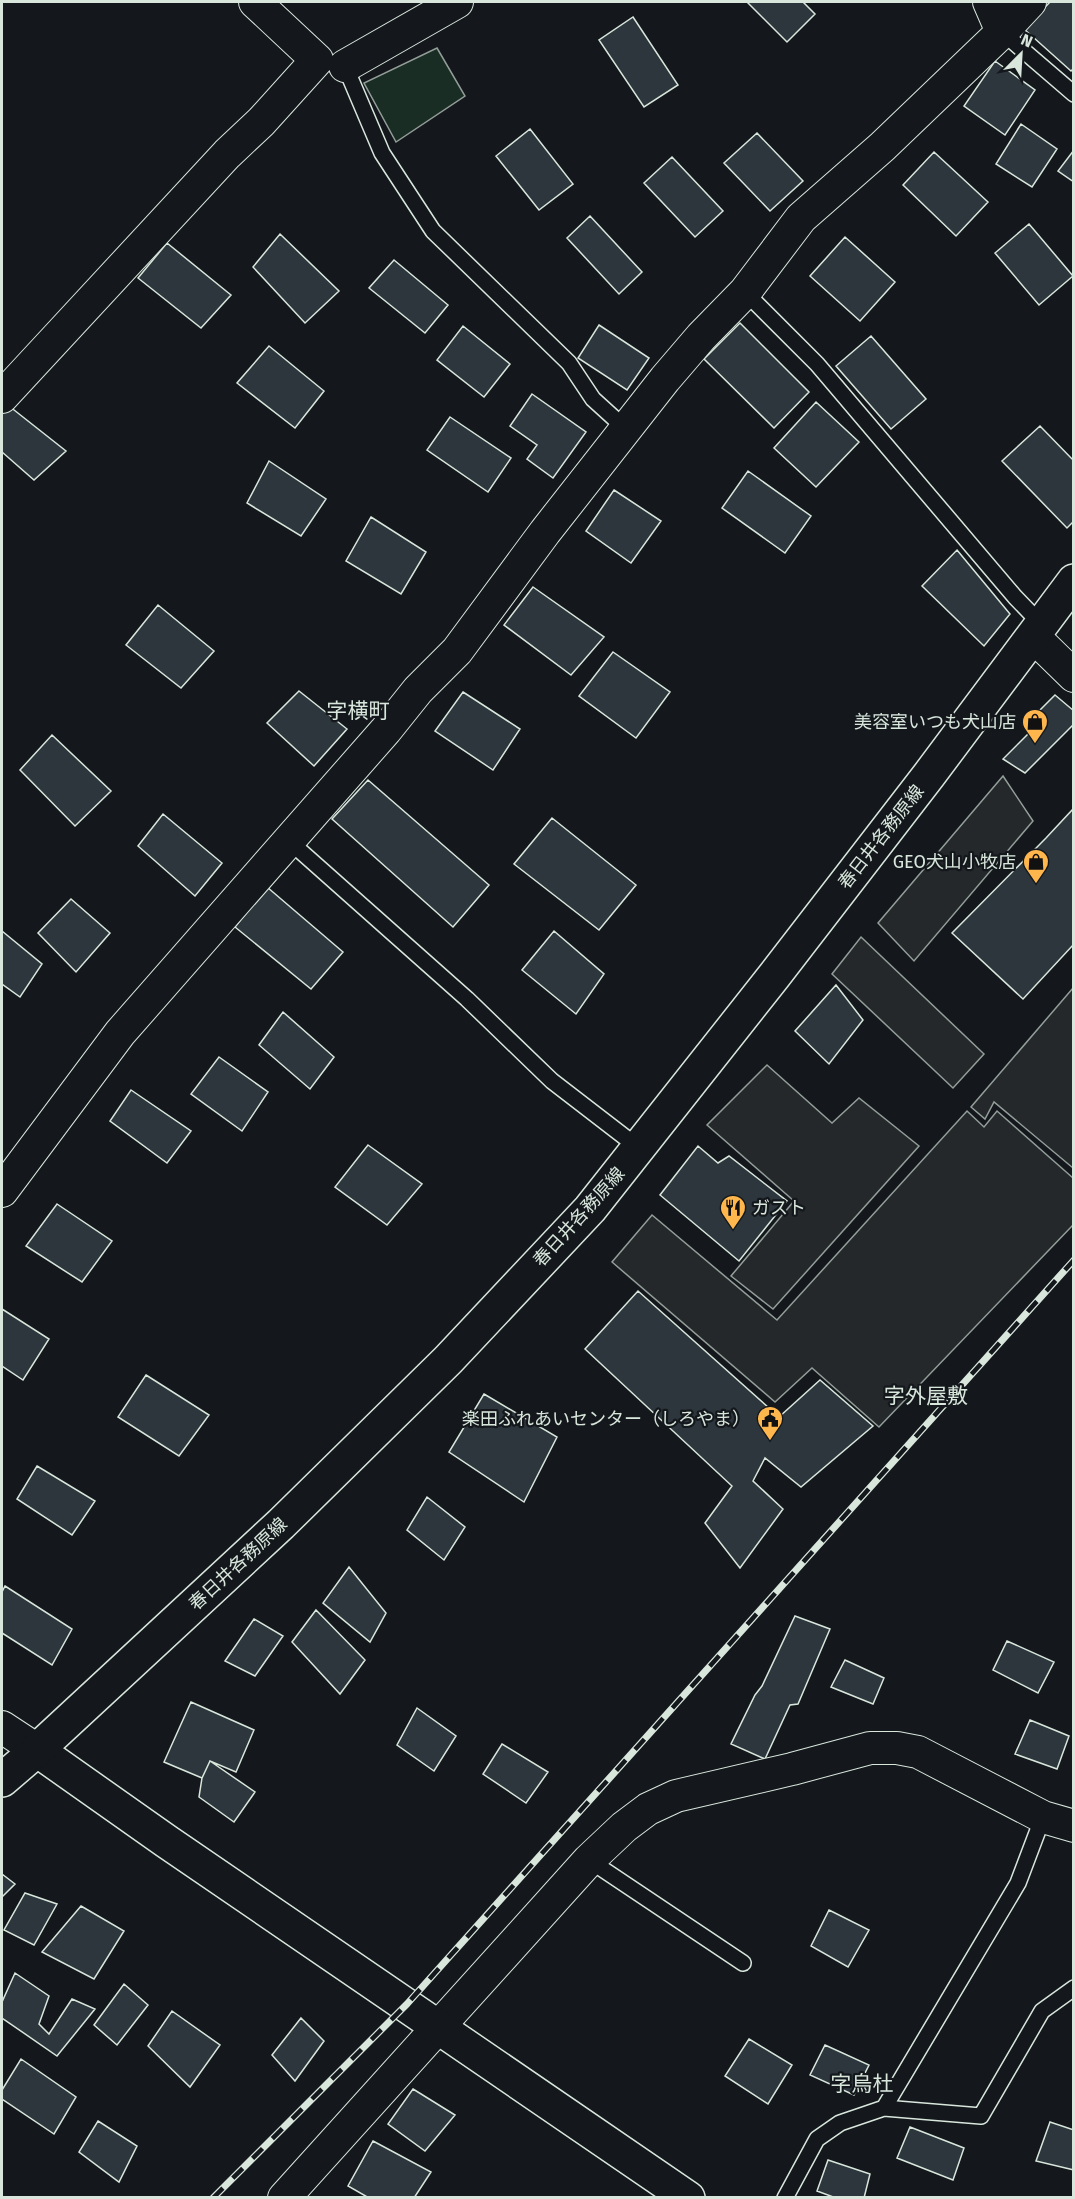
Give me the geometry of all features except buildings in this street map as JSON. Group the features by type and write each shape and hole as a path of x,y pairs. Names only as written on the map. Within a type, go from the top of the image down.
{"main road":[{"name":"春日井各務原線","path":"2,1780 281,1524 448,1360 590,1209 774,976 1074,581"},
{"path":"37,1750 175,1848 688,2198"}],"street":[{"path":"255,2 331,63"},
{"path":"2,397 227,153 261,122 331,63 457,2"},
{"path":"989,2 1002,32"},
{"path":"2,1191 120,1033 386,730 418,690 457,651 545,532 626,429 701,337 745,292 801,218 882,147 1002,32 1030,2"},
{"path":"1037,631 1074,676"},
{"path":"2,1728 37,1750"},
{"path":"284,2198 589,1860 624,1827 648,1809 676,1796 870,1749 897,1748 918,1752 1043,1817 1074,1826"}],"lane":[{"path":"1002,32 1074,94"},
{"path":"331,63 382,153 433,231 569,363 593,399 626,429"},
{"path":"745,292 817,364 1015,597 1037,631"},
{"path":"288,840 467,999 552,1081 639,1148"},
{"path":"884,2108 1018,1883 1043,1817"},
{"path":"589,1860 743,1963"},
{"path":"785,2198 817,2139 840,2123 884,2108 981,2116 1042,2011 1074,1988"}],"green space":[{"path":"437,48 465,96 396,142 364,83"}],"shaded area":[{"path":"1003,776 1033,821 914,961 878,923"},
{"path":"861,937 984,1054 953,1088 832,974"},
{"path":"1073,988 1073,1168 994,1102 985,1119 971,1107"},
{"path":"767,1065 832,1123 859,1098 919,1146 773,1309 731,1276 794,1201 707,1125"},
{"path":"967,1111 984,1127 997,1111 1073,1178 1073,1225 879,1427 812,1368 775,1402 612,1262 652,1215 777,1320"}],"railway":[{"path":"213,2198 407,2004 1074,1260"}],"place":[{"name":"美容室いつも犬山店","path":"1035,745"},
{"name":"GEO犬山小牧店","path":"1036,885"},
{"name":"ガスト","path":"733,1231"},
{"name":"楽田ふれあいセンター（しろやま）","path":"770,1442"}],"district":[{"name":"字横町","path":"358,711"},
{"name":"字外屋敷","path":"926,1396"},
{"name":"字烏杜","path":"862,2084"}]}
